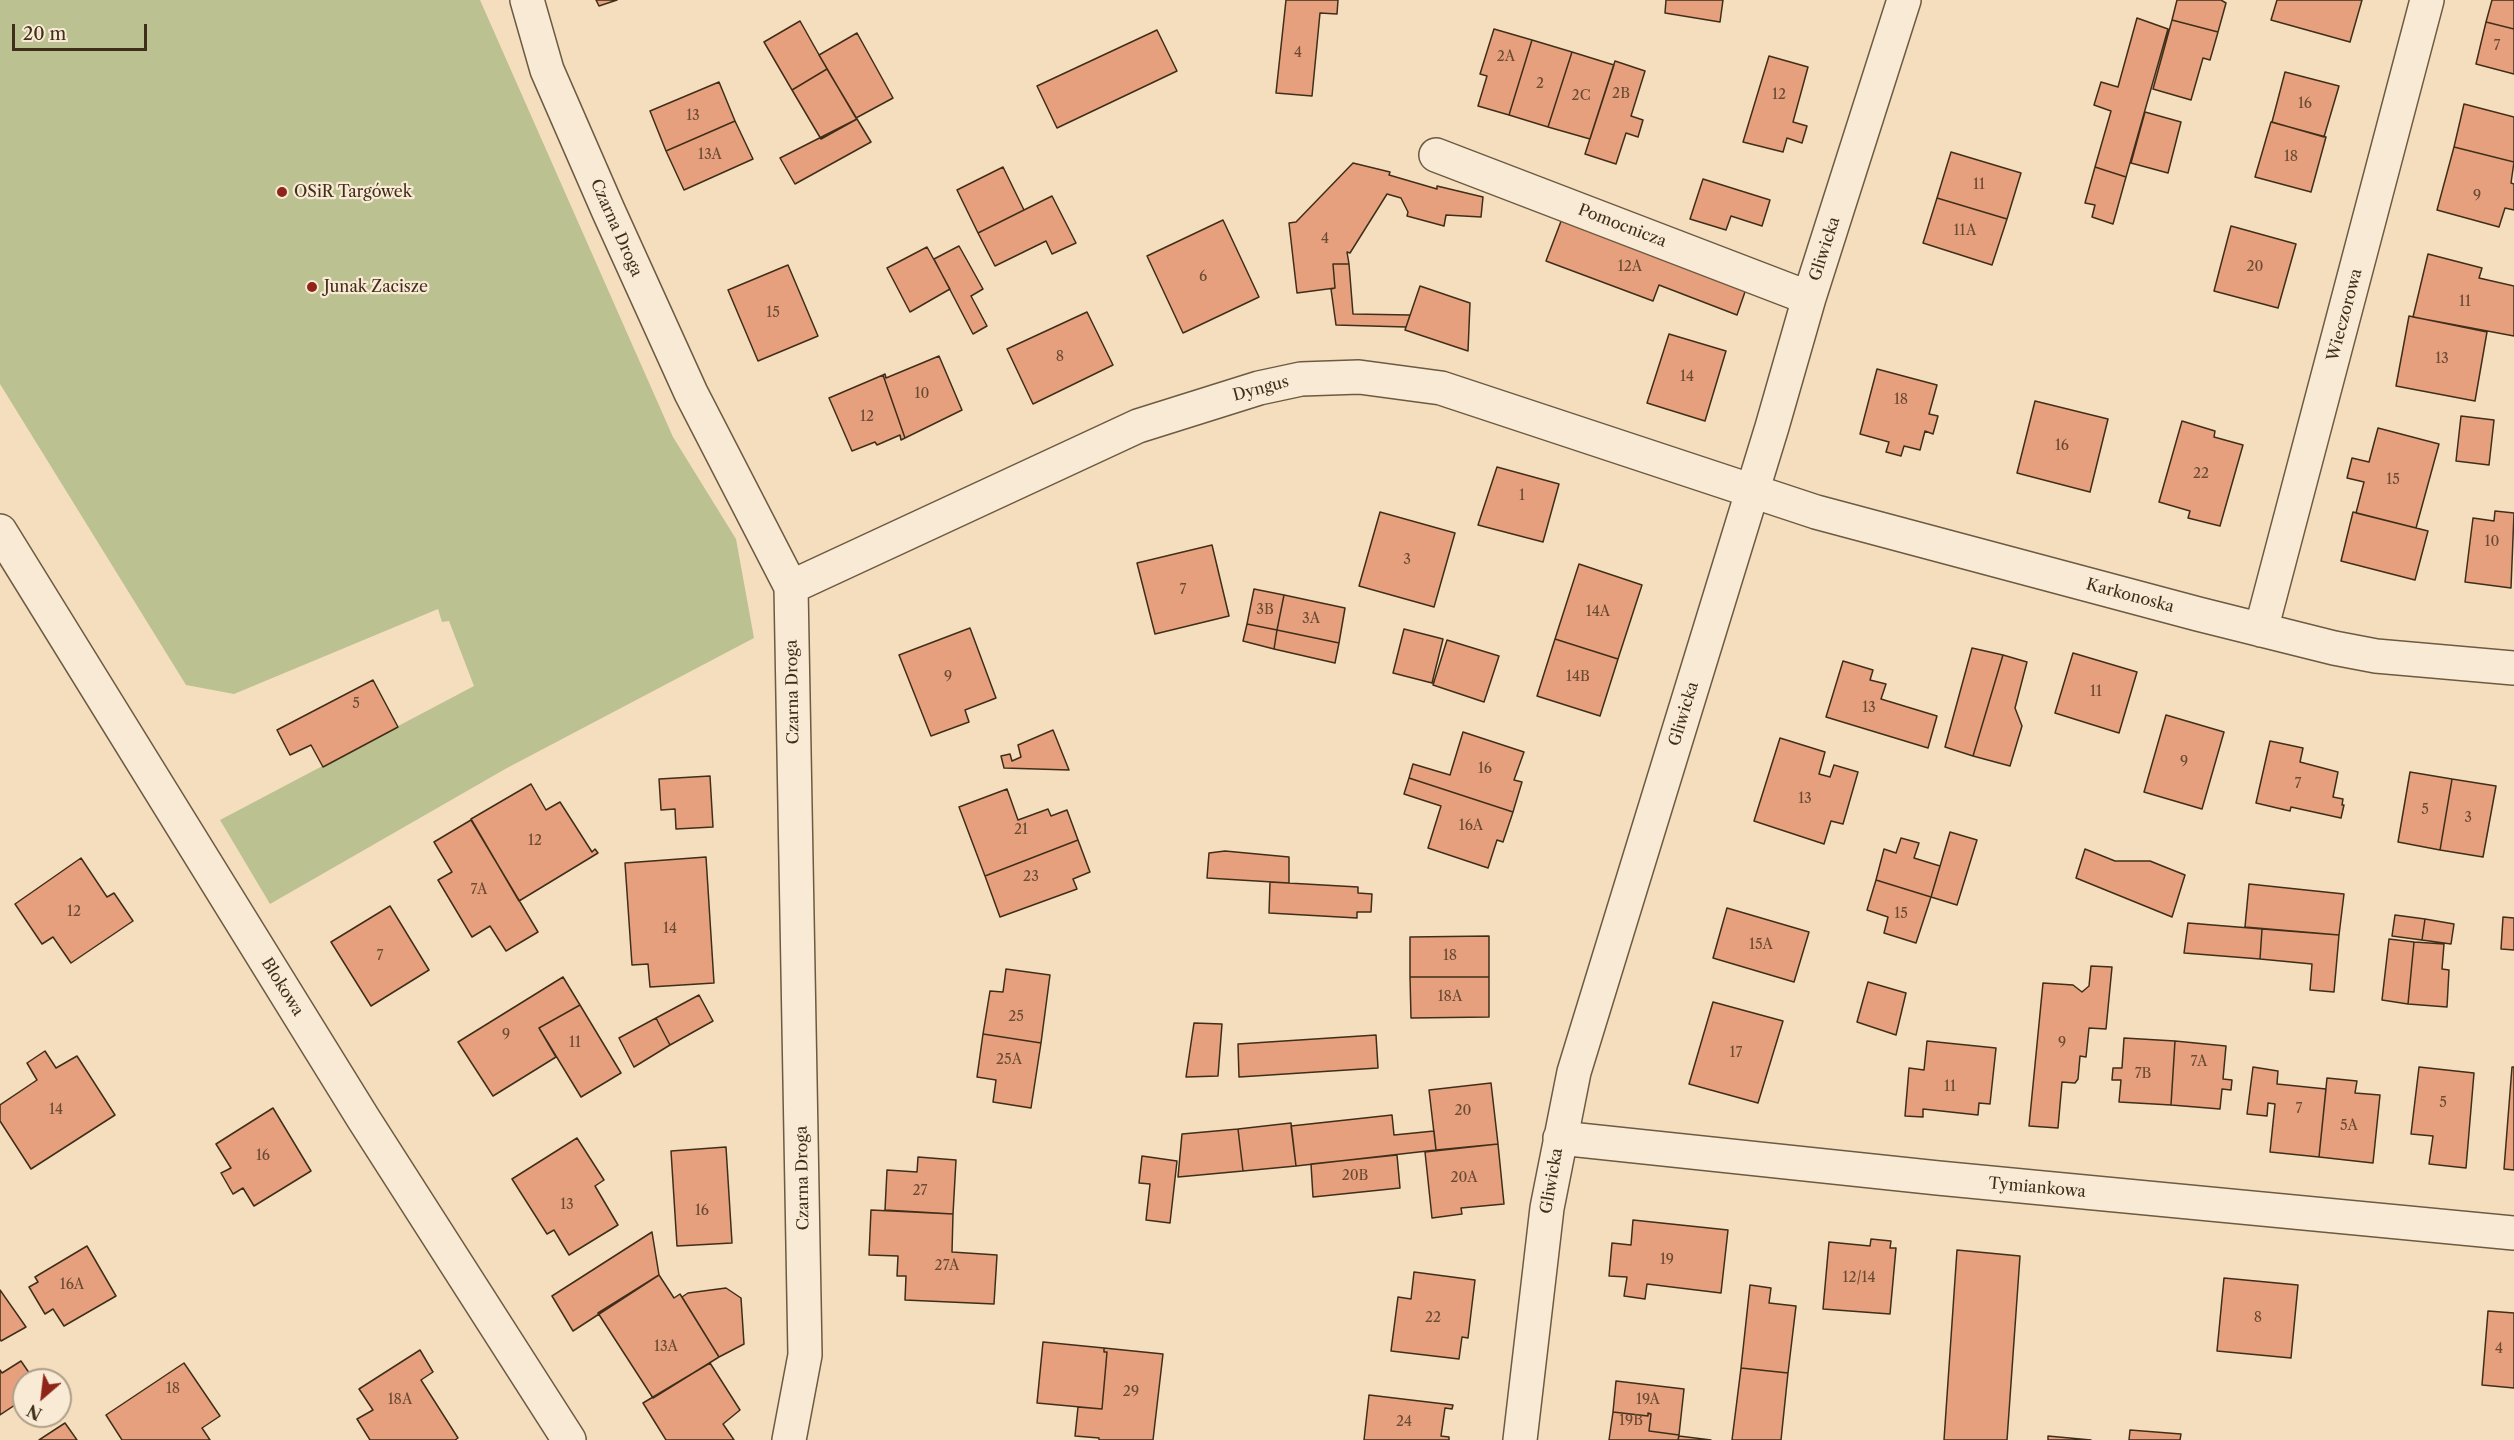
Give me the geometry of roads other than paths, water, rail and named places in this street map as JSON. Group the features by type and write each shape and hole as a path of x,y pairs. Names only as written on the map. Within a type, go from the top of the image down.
{"street":[{"name":"Czarna Droga","path":"527,0 547,70 612,221 691,393 791,587 805,1355 789,1440"},
{"name":"Gliwicka","path":"1520,1440 1547,1208 1574,1072 1809,298 1904,0"},
{"name":"Wieczorowa","path":"2261,630 2427,0"},
{"name":"Pomocnicza","path":"1436,155 1809,298"},
{"name":"Dyngus","path":"791,587 1138,426 1259,388 1302,379 1359,377 1440,388 1752,491"},
{"name":"Karkonoska","path":"1752,491 1816,512 2334,648 2376,656 2514,668"},
{"name":"Blokowa","path":"0,531 363,1118 569,1440"},
{"name":"Tymiankowa","path":"1560,1138 1950,1180 2514,1233"}],"place":[{"name":"OSiR Targówek","path":"282,192"},
{"name":"Junak Zacisze","path":"312,287"}]}
